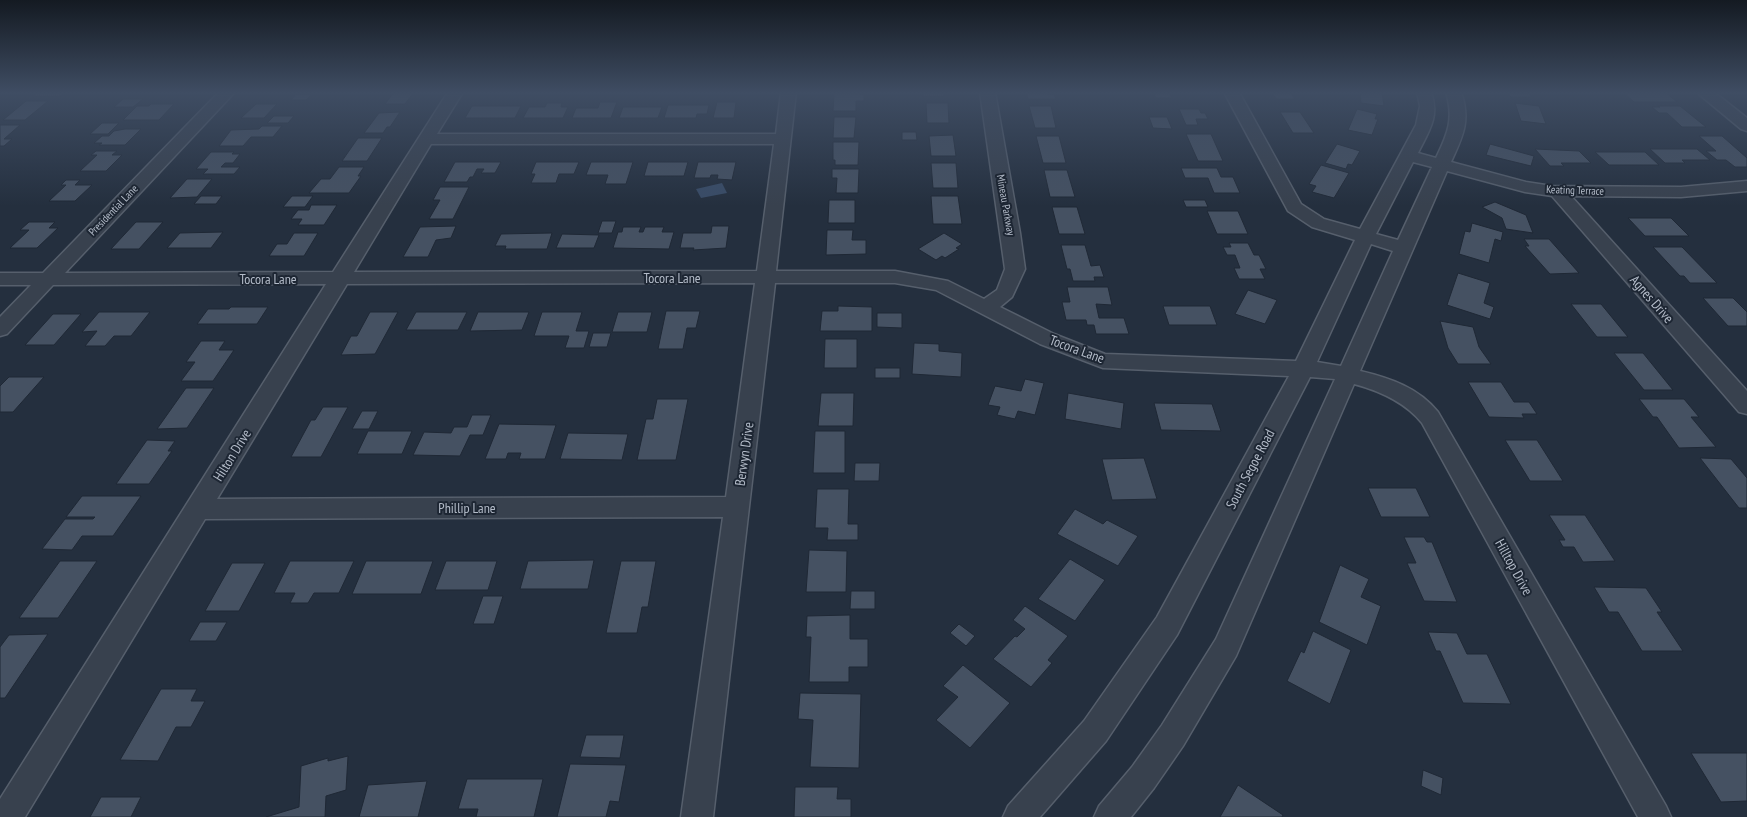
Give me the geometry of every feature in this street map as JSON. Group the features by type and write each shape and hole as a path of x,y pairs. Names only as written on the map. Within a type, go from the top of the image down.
{"street":[{"name":"Presidential Lane","path":"0,329 190,130"},
{"name":"Hilton Drive","path":"7,817 432,130"},
{"name":"Berwyn Drive","path":"697,817 766,278 773,205 784,130"},
{"name":"Mineau Parkway","path":"986,307 1005,293 1015,269 994,130"},
{"path":"1252,130 1294,207 1318,223 1404,248"},
{"name":"South Segoe Road","path":"1110,817 1122,804 1162,749 1201,690 1226,647 1326,371 1366,236 1421,130"},
{"name":"South Segoe Road","path":"1019,817 1095,731 1166,626 1404,248 1456,130"},
{"path":"427,139 783,139"},
{"name":"Keating Terrace","path":"1408,155 1525,187 1558,191 1681,192 1747,186"},
{"name":"Agnes Drive","path":"1558,191 1747,406"},
{"name":"Tocora Lane","path":"0,279 895,277 941,285 1047,339 1104,361 1326,371"},
{"name":"Hilltop Drive","path":"1326,371 1398,392 1419,404 1430,418 1655,817"},
{"name":"Phillip Lane","path":"198,509 736,507"}],"water":[{"path":"722,183 727,193 701,198 696,189"}],"building":[{"path":"0,130 14,130 4,139 12,139 4,146 0,146"},
{"path":"94,130 112,130 108,134 90,134"},
{"path":"140,130 125,145 99,145 102,143 94,143 102,136 109,136 114,131"},
{"path":"231,130 279,130 273,137 251,137 243,146 219,146"},
{"path":"366,130 385,130 383,133 364,133"},
{"path":"833,130 855,130 854,138 833,138"},
{"path":"1291,130 1312,130 1314,133 1293,133"},
{"path":"1349,130 1374,130 1372,135"},
{"path":"902,132 916,132 917,140 902,140"},
{"path":"1186,134 1211,134 1223,161 1198,161"},
{"path":"953,135 956,156 931,156 929,136"},
{"path":"1036,136 1059,136 1066,163 1043,163"},
{"path":"1699,136 1722,136 1747,158 1747,167 1735,167 1726,160 1717,160 1706,151 1716,151"},
{"path":"358,138 382,138 367,161 342,161"},
{"path":"833,142 859,142 858,165 835,165 835,160 833,160"},
{"path":"1337,144 1360,151 1352,165 1348,164 1346,169 1325,163"},
{"path":"1490,144 1534,156 1531,166 1486,155"},
{"path":"1535,149 1579,151 1591,163 1561,163 1564,166 1550,166"},
{"path":"1650,149 1697,149 1710,160 1682,160 1685,163 1665,163"},
{"path":"96,151 117,151 112,155 122,155 106,171 80,171 97,155 91,155"},
{"path":"211,152 234,152 232,154 240,154 233,163 225,163 221,167 240,167 234,174 203,174 208,169 196,169"},
{"path":"1595,152 1645,152 1659,165 1609,165"},
{"path":"455,162 501,162 495,173 481,173 484,169 477,169 473,177 470,177 467,182 444,182"},
{"path":"536,162 579,162 574,174 559,174 556,183 531,183 535,174 531,174"},
{"path":"591,162 633,162 626,184 605,184 608,175 586,175"},
{"path":"648,162 688,162 684,176 644,176"},
{"path":"698,162 736,162 732,180 717,179 718,175 711,175 710,178 694,178"},
{"path":"931,163 956,163 958,188 933,188"},
{"path":"1321,165 1349,173 1334,198 1312,192 1316,186 1309,184"},
{"path":"339,167 364,167 358,176 361,176 349,193 309,193 321,179 330,179"},
{"path":"1181,168 1217,168 1221,177 1233,177 1240,193 1214,193 1208,178 1185,178"},
{"path":"832,169 859,169 858,193 836,193 837,178 832,178"},
{"path":"1044,170 1067,170 1075,197 1050,197"},
{"path":"187,179 212,179 197,197 170,198"},
{"path":"66,180 80,180 75,185 92,185 75,201 49,201 66,185 61,185"},
{"path":"440,187 469,187 453,219 429,219 440,200 433,200"},
{"path":"201,196 222,196 216,204 194,204"},
{"path":"292,196 313,196 305,207 283,207"},
{"path":"931,196 958,196 962,224 933,224"},
{"path":"829,200 855,200 855,223 828,223"},
{"path":"1183,200 1205,200 1208,207 1186,207"},
{"path":"1495,202 1526,215 1533,233 1506,229 1502,218 1482,207"},
{"path":"311,205 337,205 324,225 298,225 302,219 291,219 298,210 309,210"},
{"path":"1052,207 1077,207 1085,234 1059,234"},
{"path":"1207,211 1238,211 1248,234 1217,234"},
{"path":"1628,218 1671,218 1689,236 1645,236"},
{"path":"602,221 616,221 612,233 598,233"},
{"path":"29,222 55,222 49,228 58,228 37,248 10,248 29,230 20,230"},
{"path":"136,222 163,222 139,249 111,249"},
{"path":"1472,223 1503,232 1501,241 1495,239 1489,263 1459,254 1465,231 1470,232"},
{"path":"456,226 451,238 436,240 428,257 403,257 420,227"},
{"path":"712,226 729,226 726,248 693,250 694,248 680,248 683,233 711,233"},
{"path":"623,227 641,227 639,232 643,232 645,227 664,227 662,232 674,232 669,249 613,248 618,232 622,232"},
{"path":"827,230 853,230 852,240 866,240 866,254 826,255"},
{"path":"223,232 211,248 167,248 180,233"},
{"path":"294,233 318,233 304,256 269,256 277,244 287,244"},
{"path":"552,233 547,249 505,249 506,246 495,246 501,234"},
{"path":"944,233 962,244 956,248 959,249 945,258 942,256 936,260 918,249"},
{"path":"562,234 599,235 594,248 556,248"},
{"path":"1524,239 1549,239 1579,273 1550,274 1525,246 1529,246"},
{"path":"1229,243 1248,243 1254,255 1259,255 1266,269 1260,269 1265,279 1239,279 1234,268 1240,268 1235,255 1227,255 1223,247 1231,247"},
{"path":"1061,245 1085,245 1091,266 1100,265 1104,277 1094,277 1095,281 1073,281 1070,269 1067,269"},
{"path":"1653,247 1682,247 1717,283 1690,283 1684,276 1680,276"},
{"path":"1458,273 1490,283 1484,303 1494,307 1490,319 1447,305"},
{"path":"1067,287 1108,287 1112,305 1096,304 1099,318 1124,318 1129,334 1096,334 1094,325 1087,325 1086,320 1066,320 1062,302 1070,302"},
{"path":"1248,290 1277,300 1265,324 1235,314"},
{"path":"1703,298 1733,298 1747,312 1747,326 1728,326"},
{"path":"1571,304 1601,304 1628,337 1597,337"},
{"path":"838,306 872,307 872,331 820,331 822,311 838,311"},
{"path":"1163,306 1210,306 1217,325 1169,325"},
{"path":"231,307 268,307 257,324 197,324 208,309 229,309"},
{"path":"666,311 700,311 696,328 687,328 683,349 658,349"},
{"path":"99,312 150,312 131,336 114,336 105,346 85,346 97,331 82,332"},
{"path":"370,312 398,312 375,354 341,355 351,336 357,336"},
{"path":"416,312 467,312 458,330 406,330"},
{"path":"478,312 529,312 522,330 470,331"},
{"path":"542,312 582,312 576,331 589,331 584,348 565,348 569,336 534,336"},
{"path":"618,312 652,312 647,332 612,332"},
{"path":"877,313 902,313 902,328 877,327"},
{"path":"53,314 81,314 54,345 25,345"},
{"path":"1440,321 1473,327 1479,347 1491,364 1458,364 1448,348"},
{"path":"593,333 611,333 607,347 589,347"},
{"path":"825,339 857,339 857,368 824,368"},
{"path":"201,341 225,341 219,350 234,350 213,381 181,381 195,362 186,362"},
{"path":"914,343 939,344 939,351 962,353 961,377 912,374"},
{"path":"1614,353 1643,353 1673,390 1644,390"},
{"path":"875,368 900,368 900,378 875,378"},
{"path":"9,377 44,377 13,412 0,412 0,386"},
{"path":"1025,379 1044,383 1035,415 1018,411 1015,419 997,415 1000,407 988,405 995,386 1021,391"},
{"path":"1468,382 1501,382 1514,402 1529,402 1537,414 1522,414 1524,418 1489,417"},
{"path":"186,388 214,388 187,428 157,429"},
{"path":"821,393 854,393 853,426 818,426"},
{"path":"1068,393 1124,403 1121,429 1065,419"},
{"path":"657,399 688,399 676,460 637,460 646,419 653,419"},
{"path":"1639,399 1684,399 1699,417 1691,417 1716,447 1679,448 1657,417 1653,417"},
{"path":"1154,403 1212,404 1221,431 1161,430"},
{"path":"323,407 348,407 321,457 291,457 311,420 315,420"},
{"path":"362,411 378,411 369,429 352,429"},
{"path":"472,415 491,415 483,435 470,435 460,456 413,455 424,432 451,433 454,427 467,427"},
{"path":"499,424 556,425 545,459 519,459 521,453 508,453 506,459 485,459"},
{"path":"368,431 412,431 402,454 357,454"},
{"path":"815,431 845,431 845,473 813,473"},
{"path":"568,433 628,434 622,460 560,459"},
{"path":"147,440 175,441 168,451 172,451 149,484 116,484"},
{"path":"1505,440 1537,440 1563,481 1530,481"},
{"path":"1144,458 1157,499 1112,500 1102,459"},
{"path":"1700,458 1731,459 1747,478 1747,508 1739,508"},
{"path":"855,463 880,463 879,481 854,481"},
{"path":"1368,488 1416,488 1430,517 1381,517"},
{"path":"817,489 849,489 848,524 858,524 858,540 827,540 828,528 815,528"},
{"path":"82,496 141,496 113,536 82,536 72,550 42,549 65,519 93,519 95,517 66,517"},
{"path":"1075,509 1103,524 1107,520 1138,536 1118,566 1057,534"},
{"path":"1549,515 1585,515 1615,561 1583,562 1574,547 1563,547 1559,540 1565,540"},
{"path":"1404,537 1424,537 1427,542 1432,542 1457,602 1424,601 1407,563 1416,563"},
{"path":"809,550 847,551 846,592 806,592"},
{"path":"1070,559 1105,580 1075,621 1038,599"},
{"path":"594,560 588,589 520,589 528,561"},
{"path":"60,561 97,561 58,618 19,618"},
{"path":"290,561 354,561 339,593 314,593 308,603 290,603 295,593 274,593"},
{"path":"366,561 433,561 421,594 352,594"},
{"path":"446,561 497,561 488,590 435,590"},
{"path":"621,561 656,561 648,607 642,607 637,633 606,633"},
{"path":"232,563 265,563 239,611 205,611"},
{"path":"1340,565 1369,579 1361,597 1381,606 1367,645 1319,622"},
{"path":"1594,587 1646,588 1662,612 1657,612 1683,651 1642,651 1618,612 1609,612"},
{"path":"851,591 875,591 875,609 850,609"},
{"path":"483,596 503,596 494,624 473,624"},
{"path":"1025,606 1068,636 1048,660 1052,663 1031,687 993,659 1015,636 1017,637 1025,629 1013,620"},
{"path":"850,615 850,639 868,639 868,667 849,667 849,682 809,682 811,637 806,637 807,616"},
{"path":"200,622 227,622 216,641 189,641"},
{"path":"959,624 975,636 966,646 950,633"},
{"path":"1313,631 1351,650 1330,704 1287,681 1301,651 1304,653"},
{"path":"1428,632 1457,633 1467,654 1487,654 1511,704 1463,703 1440,651 1436,651"},
{"path":"48,634 5,698 0,698 0,647 9,635"},
{"path":"963,665 1010,703 970,748 936,720 958,697 943,686"},
{"path":"161,689 197,689 191,701 205,701 191,727 176,727 158,761 120,760"},
{"path":"800,693 861,694 859,768 810,767 813,720 798,719"},
{"path":"586,735 624,735 620,758 580,757"},
{"path":"1691,753 1747,753 1747,801 1721,802"},
{"path":"348,756 346,790 326,796 325,817 266,817 299,807 301,766 328,758 328,761"},
{"path":"570,764 626,765 619,802 610,801 606,817 557,817"},
{"path":"1423,770 1443,778 1441,795 1421,786"},
{"path":"467,779 543,779 534,817 476,817 478,809 458,809"},
{"path":"427,781 418,817 359,817 368,785"},
{"path":"1238,785 1283,815 1282,817 1220,817"},
{"path":"795,787 838,787 837,799 851,799 851,817 794,817"},
{"path":"101,797 141,797 131,817 90,817"}]}
